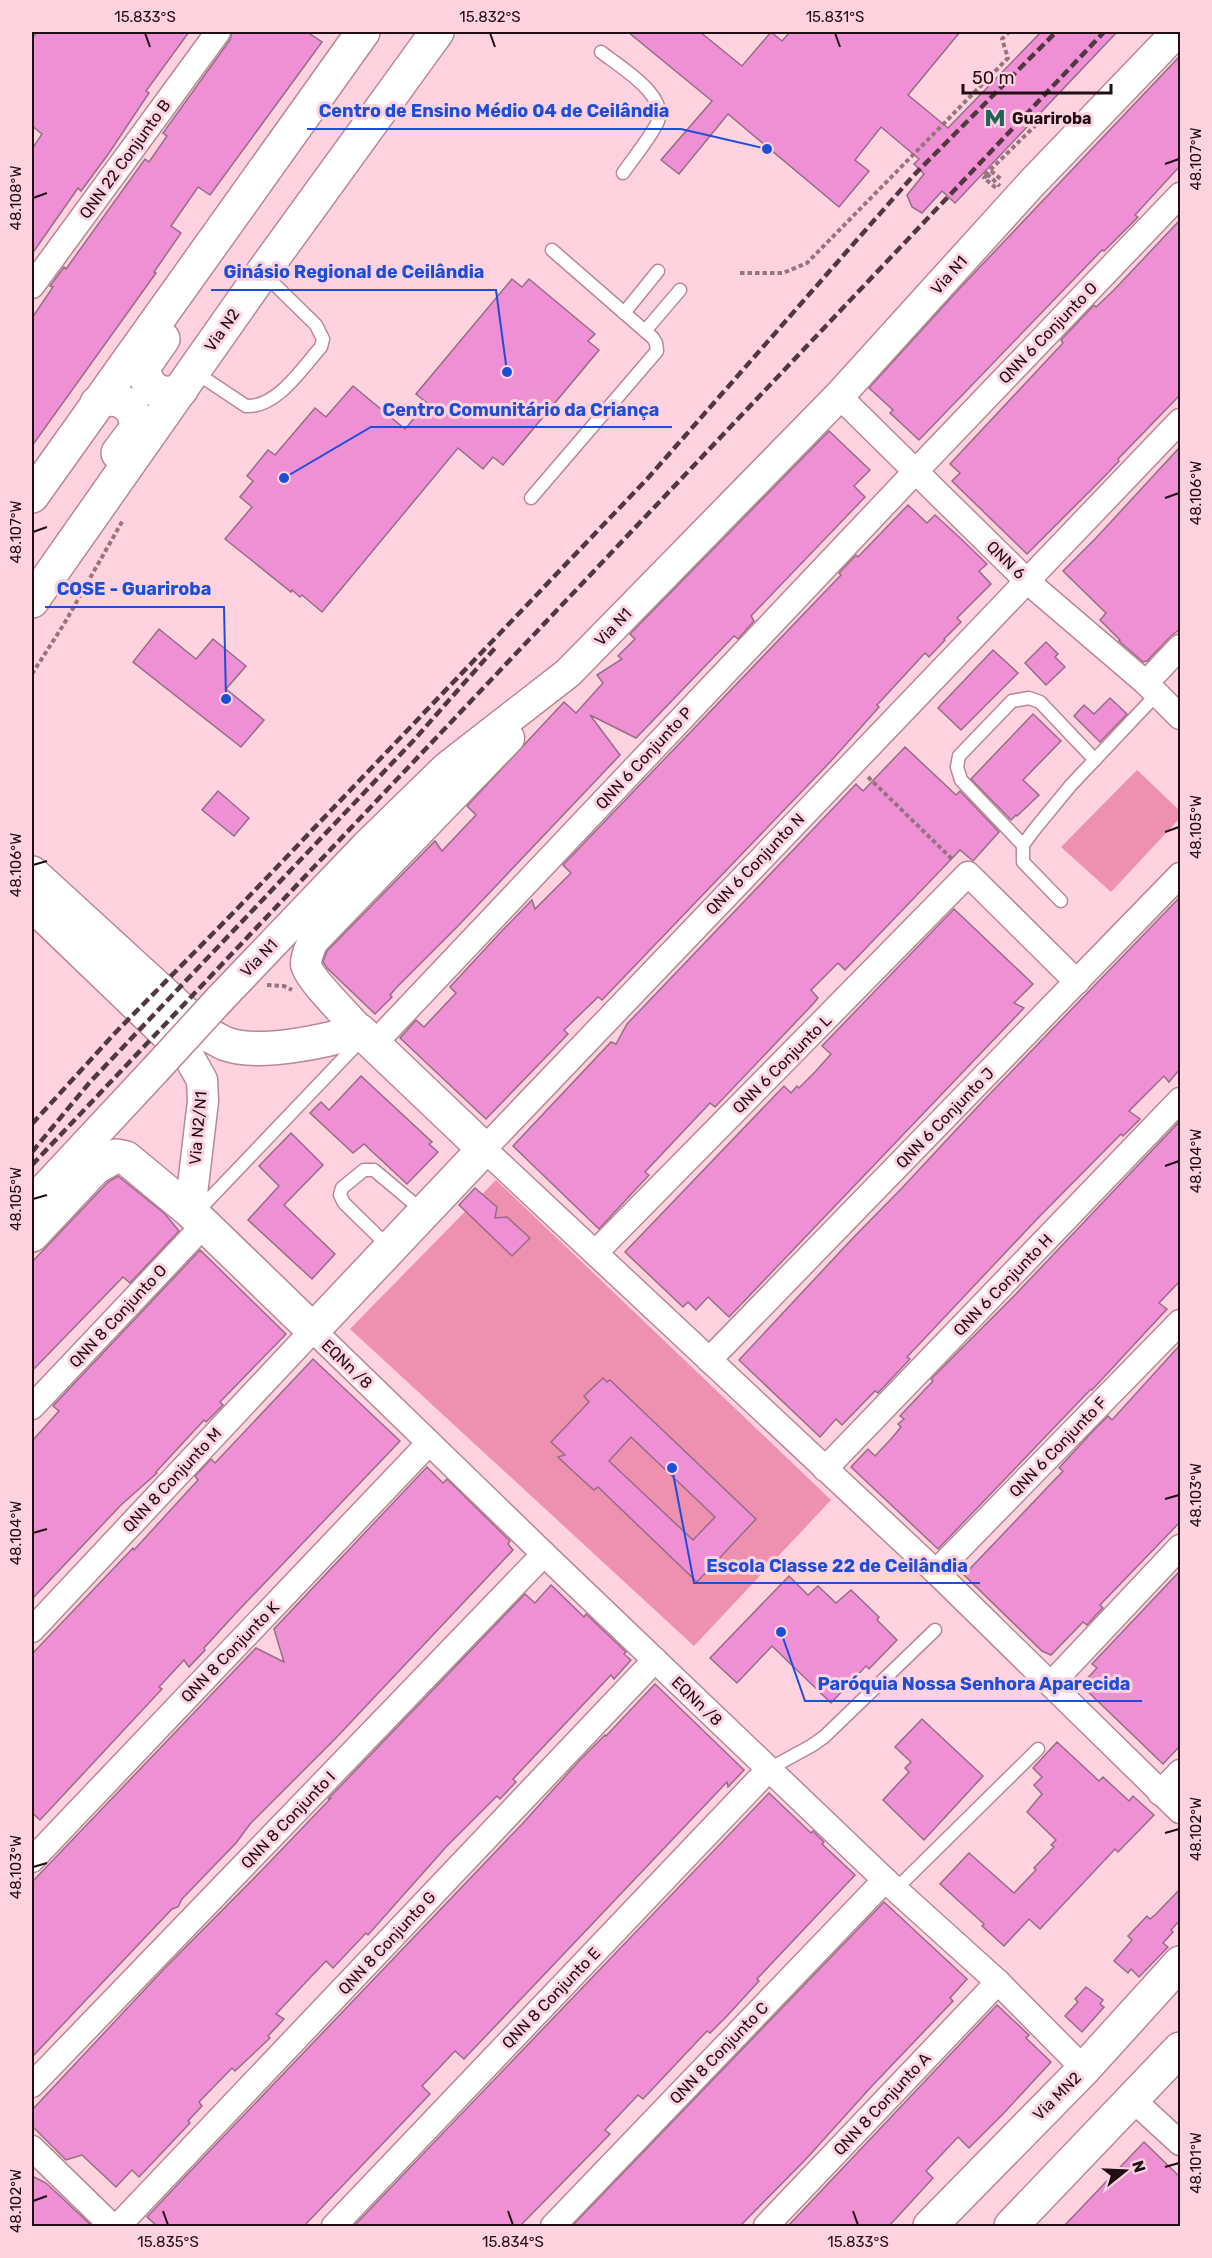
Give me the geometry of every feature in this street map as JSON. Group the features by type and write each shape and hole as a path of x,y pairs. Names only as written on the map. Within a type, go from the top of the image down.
{"main road":[{"path":"32,496 363,32"},
{"name":"Via N2","path":"32,601 263,272 437,32"},
{"path":"187,380 167,394 153,388 146,378 144,366 219,259 266,168"},
{"path":"32,592 66,523 136,429 135,416 128,405 113,399 98,404"},
{"path":"32,873 210,1036 227,1044 253,1048 366,1038 484,1149 313,1330 196,1217 126,1158 116,1156 96,1167 32,1235"},
{"name":"Via MN2","path":"930,2226 1084,2069 1180,1962"},
{"path":"1011,2226 1180,2049"},
{"path":"941,2226 969,2186"}],"street":[{"name":"QNN 22 Conjunto B","path":"32,286 218,32"},
{"name":"Via N1","path":"32,1202 367,844 447,767 568,672 839,396 1073,141 1177,32"},
{"name":"QNN 6 Conjunto O","path":"915,472 1180,195"},
{"name":"QNN 6","path":"839,396 1028,582 1180,717"},
{"name":"QNN 6 Conjunto N","path":"484,1149 1180,421"},
{"name":"QNN 6 Conjunto P","path":"366,1038 915,472"},
{"path":"1151,689 1180,647"},
{"path":"366,1038 312,977 306,966 308,953 314,941 503,745 568,672"},
{"path":"968,874 1077,982"},
{"name":"QNN 6 Conjunto L","path":"595,1253 968,874"},
{"name":"QNN 6 Conjunto J","path":"709,1360 1180,875"},
{"name":"Via N2/N1","path":"32,906 189,1057 202,1080 203,1101 196,1217"},
{"name":"QNN 6 Conjunto H","path":"825,1469 1180,1100"},
{"path":"484,1149 936,1572 1180,1812"},
{"name":"QNN 8 Conjunto O","path":"32,1407 196,1217"},
{"name":"QNN 6 Conjunto F","path":"936,1572 1180,1322"},
{"name":"EQNn /8","path":"313,1330 890,1885 998,1982 1084,2069"},
{"name":"QNN 8 Conjunto M","path":"32,1630 313,1330"},
{"name":"QNN 8 Conjunto K","path":"32,1860 429,1443"},
{"path":"1051,1684 1180,1547"},
{"name":"QNN 8 Conjunto I","path":"32,2085 544,1554"},
{"name":"QNN 8 Conjunto G","path":"118,2226 655,1660"},
{"name":"QNN 8 Conjunto E","path":"334,2226 769,1769"},
{"path":"1160,1793 1180,1772"},
{"name":"QNN 8 Conjunto C","path":"553,2226 890,1885"},
{"name":"QNN 8 Conjunto A","path":"766,2226 998,1982"},
{"path":"1132,2099 1180,2143"},
{"path":"32,2148 112,2226"}],"lane":[{"path":"602,52 651,91 659,108 658,121 623,172"},
{"path":"531,498 657,351 656,343 645,331 552,250"},
{"path":"624,313 658,271"},
{"path":"187,380 246,406 255,406 277,396 321,347 322,339 316,325 263,272"},
{"path":"645,331 680,290"},
{"path":"1061,901 1023,862 1023,845 1151,689"},
{"path":"1023,845 961,780 957,767 959,756 1012,701 1029,698 1040,702 1095,760"},
{"path":"196,1217 366,1038"},
{"path":"390,1248 344,1203 340,1195 342,1188 364,1170 374,1170 424,1212"},
{"path":"769,1769 824,1737 935,1630"},
{"path":"890,1885 1038,1749"}],"path":[{"path":"740,273 783,273 807,263 1008,58 1002,39 1009,32"},
{"path":"987,174 999,185 984,178 987,174 1047,114 1073,141"},
{"path":"852,762 968,874"},
{"path":"264,986 284,986 299,997"}],"shaded area":[{"path":"1137,770 1180,811 1180,818 1111,892 1061,847"},
{"path":"496,1180 831,1500 694,1646 350,1329"}],"building":[{"path":"37,32 189,32 146,91 149,93 109,153 81,191 78,188 32,254 32,149 42,134 32,126 32,39"},
{"path":"232,32 307,32 322,42 210,195 198,187 171,226 181,233 154,272 156,273 32,446 32,318 53,287 50,286 64,267 66,269 145,159 149,162 167,136 163,133 230,40"},
{"path":"628,32 700,32 742,66 771,32 782,41 790,32 960,32 908,95 948,128 1041,32 1117,32 955,203 942,191 922,213 912,207 907,195 924,174 914,164 919,159 881,127 855,160 869,171 839,207 728,114 679,174 661,160 712,101"},
{"path":"1180,56 1180,166 1135,215 1138,217 1104,251 1102,250 919,440 890,413 893,410 869,388 960,288"},
{"path":"1180,220 1180,395 1118,459 1119,461 1103,478 1027,554 952,481 960,473 950,464 1063,343 1061,340 1094,305 1096,307 1113,291"},
{"path":"512,279 522,287 529,279 595,334 588,341 599,350 503,465 493,457 483,469 458,448 322,612 302,595 300,597 292,590 291,592 225,539 252,507 240,497 253,481 247,476 268,450 275,455 315,408 326,417 353,386 405,429 427,403 416,394"},
{"path":"829,431 870,470 854,486 865,497 751,616 754,621 738,639 734,636 636,738 590,715 620,755 396,988 390,995 392,997 375,1014 327,968 323,962 327,951 435,841 442,851 476,815 467,806 564,702 576,713 603,683 597,675 622,659 618,656 635,639 630,634"},
{"path":"1180,447 1180,629 1147,661 1143,662 1100,620 1106,613 1063,571"},
{"path":"908,505 927,523 935,515 959,537 987,564 979,571 991,584 957,618 961,622 929,657 925,653 877,705 879,707 831,761 602,1000 598,997 564,1030 568,1034 486,1119 400,1038 416,1020 424,1027 456,993 450,987 499,934 532,900 535,909 571,873 563,865 841,575 839,573 856,555 858,557"},
{"path":"159,629 196,659 213,639 246,666 226,689 264,720 241,747 133,662"},
{"path":"1046,642 1058,654 1055,657 1065,667 1046,685 1025,663"},
{"path":"993,650 1018,673 961,730 938,708"},
{"path":"1110,698 1127,714 1100,742 1074,716 1084,705 1094,714"},
{"path":"1033,714 1061,741 1023,780 1039,795 1011,820 971,779"},
{"path":"905,747 956,795 960,791 999,832 973,861 960,850 845,970 838,963 811,990 818,998 813,1004 715,1107 710,1103 645,1172 649,1175 599,1229 513,1146 611,1042 616,1044 627,1024 856,784 863,791"},
{"path":"218,791 249,818 234,836 202,810"},
{"path":"1180,897 1180,1069 1169,1082 1164,1076 1129,1111 1140,1119 1123,1136 1121,1134 1037,1219 907,1357 910,1359 878,1393 875,1391 842,1425 836,1419 820,1437 739,1360 983,1101"},
{"path":"954,909 1033,984 1014,1003 1024,1008 729,1317 708,1297 696,1310 688,1302 683,1307 625,1252 784,1086 791,1093 815,1072 831,1054 822,1046"},
{"path":"361,1076 432,1142 429,1144 438,1152 407,1184 364,1144 353,1153 310,1113 321,1102 329,1110"},
{"path":"1180,1121 1180,1281 1159,1303 1167,1309 938,1549 851,1467 868,1449 875,1456 901,1427 898,1424 904,1419 900,1416 933,1381 931,1379 1015,1295"},
{"path":"291,1133 323,1165 284,1205 335,1254 312,1279 248,1220 279,1186 259,1166"},
{"path":"118,1176 165,1214 179,1231 130,1283 123,1277 32,1371 32,1262 108,1182"},
{"path":"475,1188 497,1207 495,1218 507,1217 530,1238 512,1256 459,1205"},
{"path":"200,1250 286,1334 220,1402 223,1405 206,1422 204,1420 157,1473 121,1505 32,1599 32,1441 59,1411 53,1406"},
{"path":"1180,1345 1180,1522 1100,1605 1103,1608 1087,1625 1083,1622 1051,1655 1042,1651 964,1575 1063,1471 1059,1468 1092,1432 1108,1416 1112,1420"},
{"path":"313,1359 400,1441 236,1613 189,1667 184,1660 159,1687 162,1689 40,1820 32,1813 32,1654 133,1548 134,1550 198,1480 195,1476 211,1459 215,1463"},
{"path":"603,1378 607,1382 610,1380 756,1519 697,1582 598,1487 594,1490 558,1457 565,1455 551,1442 589,1402 584,1396","holes":["631,1437 715,1517 693,1540 609,1461"]},
{"path":"427,1467 443,1483 447,1479 510,1541 508,1544 513,1550 335,1739 250,1824 236,1843 182,1899 178,1907 172,1909 32,2057 32,1882 256,1648 284,1662 274,1629"},
{"path":"1180,1571 1180,1746 1163,1764 1081,1685 1097,1668 1092,1664"},
{"path":"789,1576 808,1595 818,1586 836,1603 851,1590 879,1617 877,1620 897,1640 869,1669 866,1666 831,1703 772,1646 737,1683 710,1658"},
{"path":"551,1585 584,1617 586,1614 626,1652 624,1654 631,1660 614,1679 611,1675 513,1779 516,1782 500,1799 497,1796 446,1847 368,1935 366,1933 333,1968 326,1961 306,1982 276,2014 284,2019 268,2036 270,2038 235,2071 232,2068 199,2102 202,2106 188,2121 190,2123 139,2177 132,2170 116,2187 82,2155 66,2160 32,2126 32,2110 163,1970 263,1869 525,1594 535,1603"},
{"path":"655,1684 744,1770 728,1787 727,1782 464,2059 455,2051 422,2086 430,2094 304,2226 157,2226 147,2217 524,1822 579,1761"},
{"path":"922,1719 983,1776 924,1840 883,1800 909,1772 905,1768 911,1762 895,1747"},
{"path":"1057,1742 1099,1781 1103,1777 1129,1801 1133,1796 1154,1815 1118,1852 1115,1849 1040,1929 1029,1919 1004,1946 982,1926 984,1924 940,1884 969,1853 1014,1893 1036,1870 1034,1868 1054,1847 1051,1845 1056,1840 1027,1812 1042,1794 1034,1785 1042,1777 1033,1768"},
{"path":"769,1793 811,1833 813,1831 824,1842 822,1844 855,1875 757,1979 759,1981 727,2016 710,2033 707,2031 643,2099 638,2095 605,2130 610,2134 520,2226 354,2226"},
{"path":"1180,1889 1180,1920 1163,1943 1168,1947 1139,1977 1131,1969 1128,1973 1114,1961 1132,1940 1128,1936 1147,1916 1150,1919 1156,1914"},
{"path":"884,1902 967,1979 950,1998 953,2001 807,2158 740,2226 572,2226"},
{"path":"1086,1987 1103,2000 1100,2004 1104,2007 1082,2032 1065,2016 1078,2002 1075,1999"},
{"path":"997,2005 1029,2035 1026,2038 1051,2062 1003,2114 969,2148 958,2137 926,2171 933,2178 889,2226 788,2226"},
{"path":"1144,2142 1180,2177 1180,2226 1064,2226"},
{"path":"32,2176 46,2183 92,2226 32,2226"}],"railway":[{"path":"32,1124 115,1033 236,910 648,478 913,176 1056,32"},
{"path":"32,1165 1104,32"},
{"path":"32,1152 90,1082 414,740 495,648"}],"place":[{"name":"Guariroba","path":"995,118"},
{"name":"Centro de Ensino Médio 04 de Ceilândia","path":"767,149"},
{"name":"Ginásio Regional de Ceilândia","path":"507,372"},
{"name":"Centro Comunitário da Criança","path":"284,478"},
{"name":"COSE - Guariroba","path":"226,699"},
{"name":"Escola Classe 22 de Ceilândia","path":"672,1468"},
{"name":"Paróquia Nossa Senhora Aparecida","path":"781,1632"}]}
